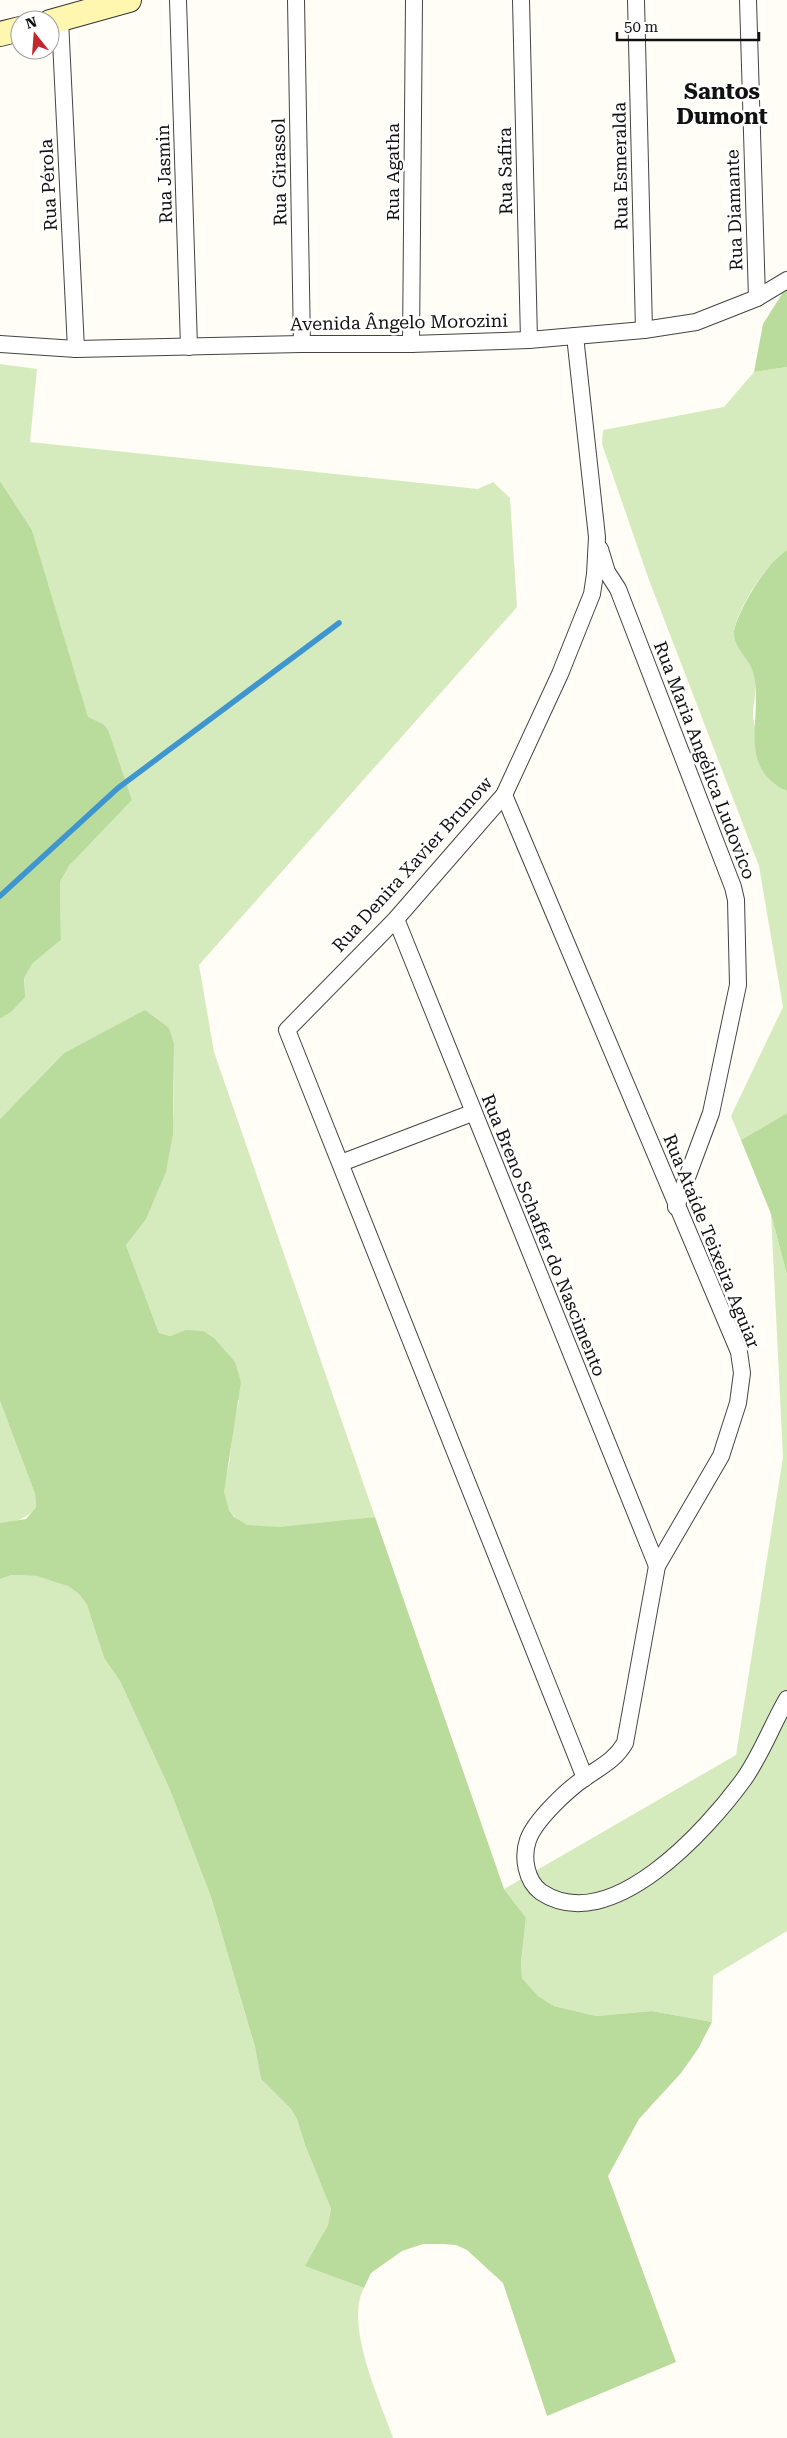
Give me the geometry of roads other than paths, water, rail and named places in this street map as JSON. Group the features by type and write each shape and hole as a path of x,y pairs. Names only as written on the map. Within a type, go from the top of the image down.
{"street":[{"path":"60,19 100,3 129,0"},
{"name":"Rua Jasmin","path":"178,0 189,347"},
{"name":"Rua Girassol","path":"296,0 302,344"},
{"name":"Rua Agatha","path":"411,344 414,0"},
{"name":"Rua Safira","path":"521,0 528,340"},
{"name":"Rua Esmeralda","path":"636,0 644,330"},
{"name":"Rua Diamante","path":"748,0 757,298"},
{"name":"Rua Pérola","path":"57,60 76,349"},
{"name":"Avenida Ângelo Morozini","path":"0,344 76,349 302,344 411,344 528,340 644,330 696,322 757,298 787,280"},
{"name":"Rua Denira Xavier Brunow","path":"341,1163 288,1036 290,1025 396,918 504,795 560,674 592,594 597,537 575,336"},
{"name":"Rua Maria Angélica Ludovico","path":"597,537 607,572 618,589 733,887 736,900 738,985 711,1113 676,1207"},
{"name":"Rua Ataíde Teixeira Aguiar","path":"504,795 676,1207 739,1352 742,1373 738,1403 721,1456 657,1566 626,1743 607,1764 585,1778 545,1814 528,1839 524,1857 527,1872 539,1890 556,1900 588,1903 612,1897 647,1878 712,1817 745,1778 787,1699"},
{"name":"Rua Breno Schaffer do Nascimento","path":"396,918 472,1113 657,1566"},
{"path":"472,1113 341,1163 585,1778"}],"waterway":[{"path":"0,896 118,788 339,623"}],"district":[{"name":"Santos Dumont","path":"722,104"}]}
